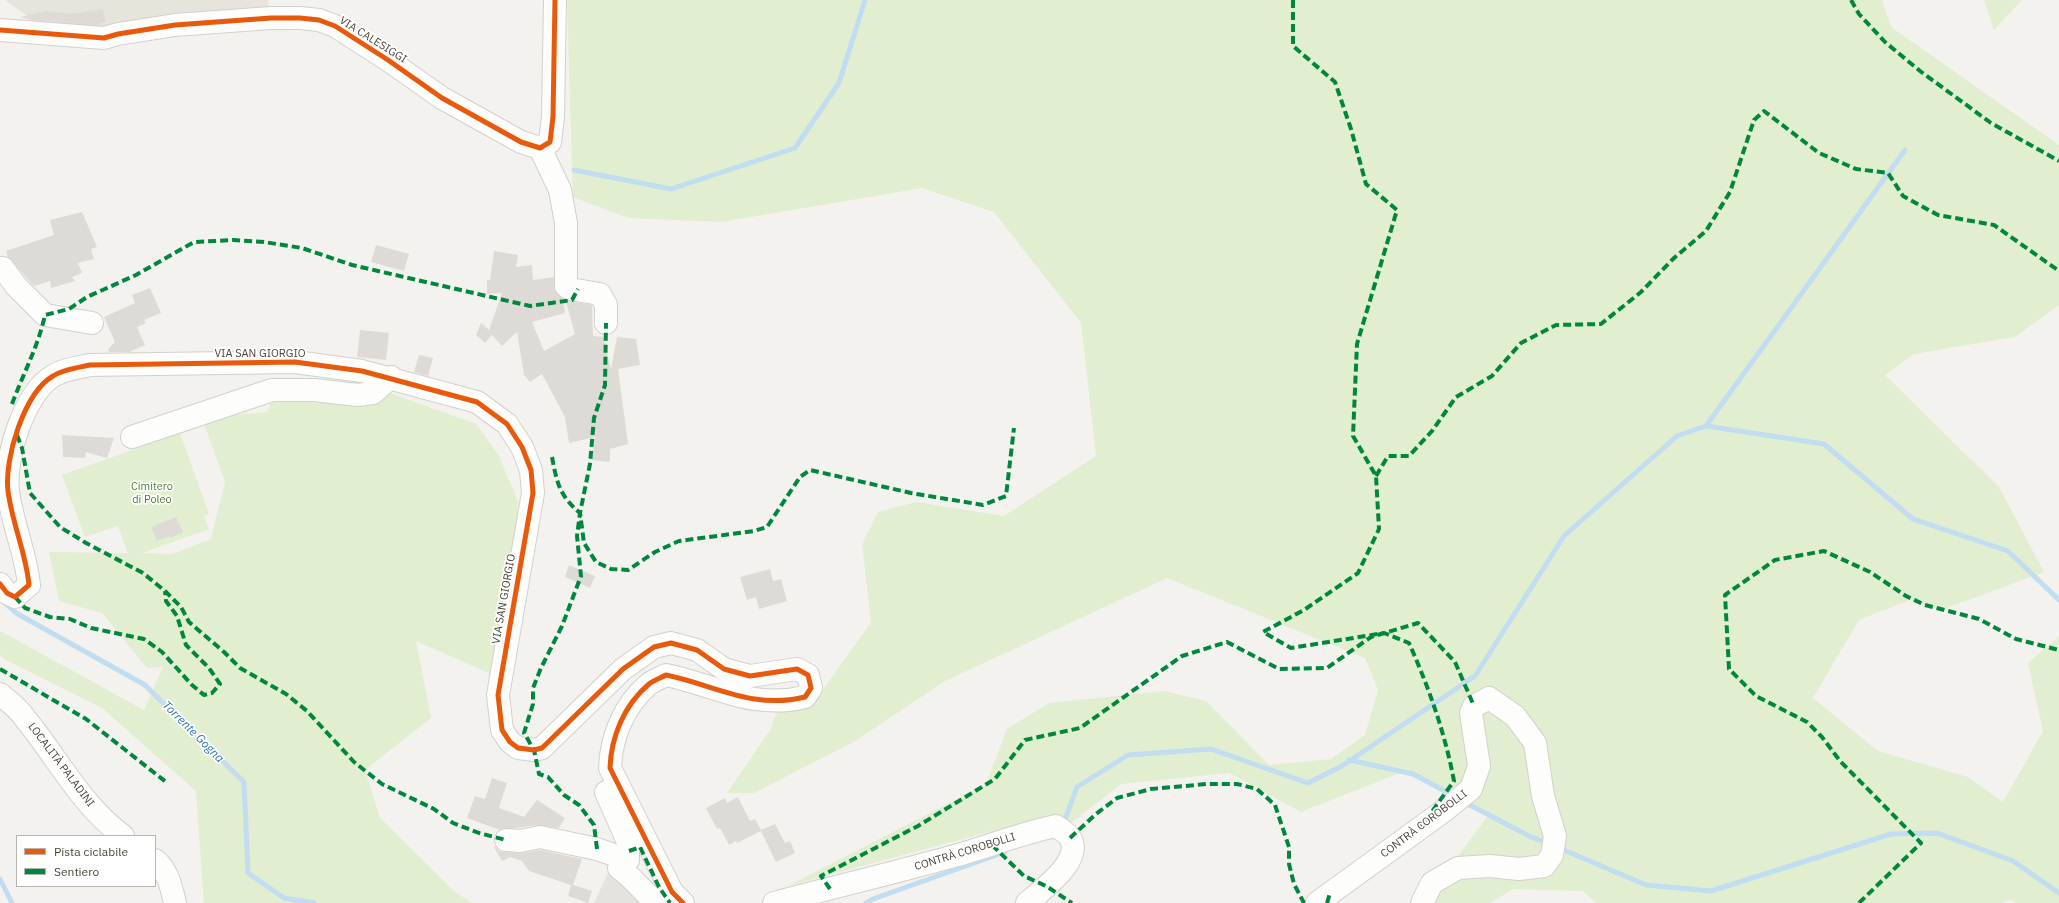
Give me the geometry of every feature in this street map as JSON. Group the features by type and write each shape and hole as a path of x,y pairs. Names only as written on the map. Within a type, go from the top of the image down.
{"street":[{"path":"555,0 553,117 550,142 540,148 560,190 566,223 566,286 570,289 600,294 606,305 606,323"},
{"name":"VIA CALESIGGI","path":"0,30 104,38 118,34 175,25 271,18 300,18 319,20 335,26 388,60 442,98 521,142 540,148"},
{"path":"0,268 3,268 16,286 46,315 92,323"},
{"name":"VIA SAN GIORGIO","path":"0,584 7,593 15,597 29,585 27,566 15,529 8,490 7,470 10,452 23,416 39,388 51,376 64,370 90,365 295,362 362,371 391,377 477,402 507,424 522,447 531,470 533,493 498,695 502,730 510,742 518,748 534,750 542,748 623,669 654,647 671,643 697,650 724,669 750,676 797,669 808,675 811,688 805,697 787,701 742,697 666,675 650,684 619,724 610,752 610,768 604,781 605,789 628,842 628,860 597,849 540,837 520,841 506,840"},
{"path":"132,437 272,390 314,390 357,395 373,393 391,377"},
{"name":"LOCALITÀ PALADINI","path":"0,694 24,716 75,786 97,811 122,835"},
{"name":"CONTRÀ COROBOLLI","path":"1318,903 1445,810 1471,789 1480,766 1471,713 1474,706 1489,698 1515,716 1535,743 1543,796 1553,845 1544,866 1536,868 1520,869 1490,866 1458,868 1432,883 1422,903"},
{"path":"610,768 670,899"},
{"name":"CONTRÀ COROBOLLI","path":"774,903 928,864 992,846 1036,830 1062,832 1073,852 1064,870 1027,903"},
{"path":"156,861 163,867 170,883 175,903"},
{"path":"619,868 628,875 670,899"}],"shaded area":[{"path":"5,0 268,0 269,8 72,30 34,21"},
{"path":"613,862 650,903 594,903"}],"green space":[{"path":"567,0 1882,0 1891,27 2059,145 2059,305 2015,337 1914,354 1885,375 1999,487 2044,572 1941,610 1909,600 1859,620 1813,698 1878,751 1968,777 2003,802 2043,731 2028,663 2059,636 2059,903 2016,903 2011,900 2001,903 1596,903 1583,891 1513,889 1490,903 1427,903 1431,892 1490,813 1405,771 1301,812 1229,773 1121,784 1070,824 1052,815 788,886 986,784 1007,729 1049,703 1164,691 1206,701 1269,765 1331,759 1365,735 1378,690 1365,658 1167,578 945,681 855,741 754,793 727,793 770,730 779,708 824,688 871,623 862,544 878,512 916,502 1004,516 1096,456 1081,323 994,212 922,188 722,222 629,218 573,197"},
{"path":"1984,0 2022,0 1994,30"},
{"name":"Cimitero di Poleo","path":"376,388 476,424 499,456 518,502 515,558 491,674 416,641 431,718 365,770 380,818 454,891 472,903 204,903 196,791 102,708 6,660 0,655 0,631 144,710 163,667 147,668 102,613 59,601 49,552 128,553 118,526 85,537 62,475 180,433 209,514 204,516 209,529 142,553 172,554 211,539 225,482 202,418 267,412 273,397"}],"building":[{"path":"103,9 106,22 95,25 31,20 20,17 46,11 70,14"},
{"path":"82,212 97,247 91,249 94,259 78,263 82,273 72,277 75,281 51,288 50,281 34,286 8,257 6,251 54,235 50,220"},
{"path":"376,245 409,254 404,271 371,262"},
{"path":"494,251 518,255 516,267 532,265 533,280 554,277 555,291 563,299 565,313 532,322 544,351 575,334 566,302 569,301 592,305 593,336 603,337 611,369 617,337 636,339 640,365 618,369 628,444 610,449 610,462 592,460 595,437 569,443 565,417 542,374 530,382 524,375 517,332 502,346 492,335 485,343 476,335 481,323 489,330 502,293 487,294 487,280 490,280"},
{"path":"150,288 161,313 144,320 146,323 137,327 145,345 129,352 109,352 108,349 115,342 104,317 135,303 132,295"},
{"path":"360,330 389,333 386,360 357,357"},
{"path":"419,355 433,358 428,376 414,372"},
{"path":"62,435 114,438 107,458 86,452 85,458 63,457"},
{"path":"176,517 183,532 171,538 170,536 157,541 151,527"},
{"path":"569,565 595,576 590,588 565,577"},
{"path":"770,569 773,581 781,579 787,601 759,609 756,597 747,600 740,577"},
{"path":"492,778 507,783 499,808 524,817 537,800 565,818 559,828 538,825 500,830 467,818 475,796 485,799"},
{"path":"738,797 750,821 755,819 761,830 775,824 785,843 790,841 795,853 776,862 761,831 737,843 736,841 729,845 720,828 717,829 706,808 725,798 727,803"},
{"path":"495,846 499,851 505,852 522,853 540,850 582,859 573,885 592,891 588,903 568,896 571,885 529,871 522,861 510,857 502,861 494,847"}],"waterway":[{"path":"574,170 671,189 795,148 839,83 865,0"},
{"path":"1706,426 1905,150"},
{"path":"1063,825 1077,787 1128,755 1211,749 1308,783 1342,766 1475,676 1564,536 1677,436 1706,426 1824,444 1913,519 2008,551 2059,600"},
{"name":"Torrente Gogna","path":"5,603 16,613 145,685 244,782 248,873 284,898 314,903"},
{"path":"1349,760 1413,774 1454,796"},
{"path":"1464,802 1531,837 1548,843"},
{"path":"1559,848 1646,885 1711,891 1891,834 1937,833 2013,861 2059,893"},
{"path":"866,903 873,899 1005,852"},
{"path":"0,879 12,903"}],"marked path":[{"path":"1293,0 1293,46 1335,82 1351,129 1366,184 1397,210 1357,344 1353,436 1376,476 1379,529 1358,573 1304,610 1263,632 1291,648 1384,633 1409,643 1436,711 1454,781 1420,828"},
{"path":"1851,0 1859,14 1885,42 1920,71 1991,123 2059,161"},
{"path":"1376,476 1388,456 1409,456 1432,431 1456,397 1492,376 1521,343 1556,325 1601,324 1641,292 1674,258 1706,231 1730,192 1754,120 1764,111 1819,153 1856,169 1888,173 1903,196 1938,215 1994,225 2059,271"},
{"path":"12,404 34,349 45,315 69,309 87,297 136,275 194,242 234,240 264,242 302,248 352,265 530,306 572,300 578,289"},
{"path":"597,849 594,825 579,805 564,795 548,777 539,774 534,750 524,733 533,704 533,688 541,668 562,626 581,576 577,536 590,464 594,418 605,385 606,323"},
{"path":"552,457 560,488 567,500 580,513 584,543 596,562 611,569 628,570 655,552 679,541 754,531 767,527 800,477 810,470 911,493 983,505 1006,496 1014,428"},
{"path":"17,435 22,448 30,493 60,527 86,543 143,573 165,591 181,607 189,622 240,668 286,694 307,711 354,762 382,784 434,809 453,823 479,833 506,840"},
{"path":"1859,903 1921,843 1840,761 1822,737 1807,722 1756,696 1729,669 1725,595 1775,560 1824,551 1870,572 1906,596 1925,605 1979,619 2016,639 2059,650"},
{"path":"15,597 25,608 50,617 70,619 91,628 144,639 162,652 192,685 204,695 212,693 220,684 209,668 186,645 177,616 166,601 165,591"},
{"path":"830,889 821,876 918,826 995,779 1025,740 1080,728 1182,656 1227,642 1279,669 1327,668 1371,637 1418,623 1455,662 1474,706"},
{"path":"0,669 86,719 166,782"},
{"path":"1070,838 1096,814 1117,798 1151,789 1207,784 1237,784 1257,789 1275,805 1289,847 1289,864 1294,884 1304,903"},
{"path":"992,845 1024,876 1046,886 1072,903"},
{"path":"629,851 640,847 659,887 670,903"},
{"path":"1327,903 1330,893"}],"cycle path":[{"path":"0,30 104,38 118,34 175,25 271,18 300,18 319,20 335,26 388,60 442,98 521,142 540,148 550,142 553,117 555,0"},
{"path":"0,584 7,593 15,597 29,585 25,561 8,491 9,462 18,428 33,397 53,376 62,372 90,365 295,362 362,371 477,402 507,424 522,447 531,470 533,493 498,695 502,730 510,742 518,748 534,750 542,748 623,669 654,647 671,643 697,650 724,669 750,676 797,669 808,675 811,688 805,697 786,700 768,700 734,695 684,679 666,675 653,681 640,692 620,722 613,745 610,768 672,892 683,903"}]}
